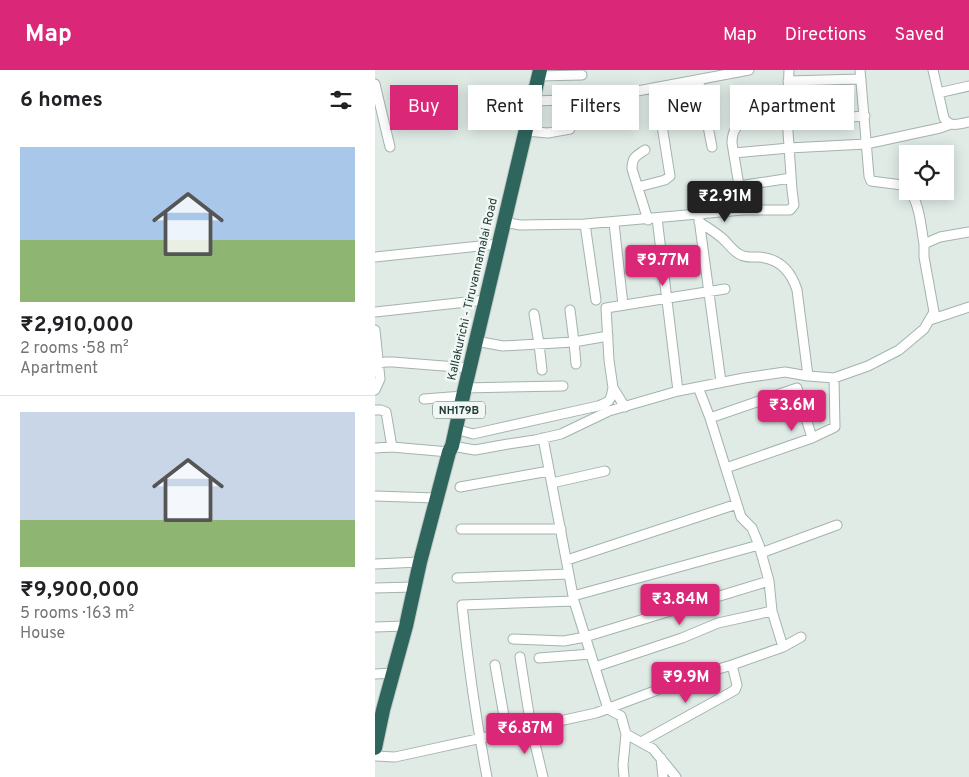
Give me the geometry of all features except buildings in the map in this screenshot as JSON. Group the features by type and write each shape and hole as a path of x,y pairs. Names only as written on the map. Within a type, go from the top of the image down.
{"highway":[{"name":"Kallakurichi - Tiruvannamalai Road","path":"375,748 379,710 394,673 406,626 526,131"}],"street":[{"path":"668,85 704,76 749,70"},
{"path":"789,70 788,85 860,75 869,176 871,181 899,185"},
{"path":"933,70 944,118 947,123 951,124"},
{"path":"540,73 582,75"},
{"path":"704,76 712,147"},
{"path":"375,84 389,147"},
{"path":"938,93 969,86"},
{"path":"542,101 595,99 649,89"},
{"path":"854,116 865,116"},
{"path":"734,152 866,144 951,124 969,122"},
{"path":"526,131 548,133 570,130"},
{"path":"638,187 665,180 670,176 663,130"},
{"path":"735,130 732,136 743,210"},
{"path":"504,222 520,225 614,223 653,219 699,218 743,210 790,210 794,205 788,130"},
{"path":"645,150 633,159 632,169 653,219 666,298 678,391"},
{"path":"739,186 791,178"},
{"path":"375,448 475,450 561,434 609,411 678,391 785,372 834,378 868,366 899,350 924,329 934,312 924,244 915,200"},
{"path":"699,218 721,382"},
{"path":"699,218 739,254 768,259 785,268 789,273 797,290 808,376"},
{"path":"614,223 623,305"},
{"path":"585,224 596,300"},
{"path":"924,244 940,237 969,232"},
{"path":"375,257 499,244"},
{"path":"455,429 473,434 608,403 613,388 609,360 606,308 725,289"},
{"path":"375,312 485,300"},
{"path":"930,320 969,307"},
{"path":"570,310 576,364"},
{"path":"534,314 542,370"},
{"path":"375,330 376,364 380,379 375,390"},
{"path":"475,341 503,346 574,342 608,336"},
{"path":"376,364 393,362 469,368"},
{"path":"726,468 812,438 835,427 834,378"},
{"path":"425,398 463,392 563,386"},
{"path":"698,387 710,418 741,517 752,528 760,549 769,581 772,610 783,647"},
{"path":"613,388 625,407"},
{"path":"710,418 797,388 812,438"},
{"path":"375,410 386,412 392,447"},
{"path":"543,438 573,598 608,709 621,716 626,734 623,765 624,777"},
{"path":"460,487 549,471"},
{"path":"552,483 605,471"},
{"path":"375,496 436,498"},
{"path":"567,560 737,504"},
{"path":"487,777 467,657 463,605 573,598 760,549 837,526"},
{"path":"461,529 561,529"},
{"path":"375,564 420,562"},
{"path":"457,578 569,574"},
{"path":"513,639 564,641 585,637 769,581"},
{"path":"375,588 414,587"},
{"path":"595,667 682,638 718,623 772,610"},
{"path":"375,627 406,626"},
{"path":"375,756 395,757 596,713 681,680 783,647 801,637"},
{"path":"539,658 591,654"},
{"path":"520,657 531,727 543,777"},
{"path":"495,665 507,732"},
{"path":"641,742 735,690 737,685 732,665"},
{"path":"375,674 394,673"},
{"path":"626,734 653,749 676,777"},
{"path":"661,758 663,777"}]}
